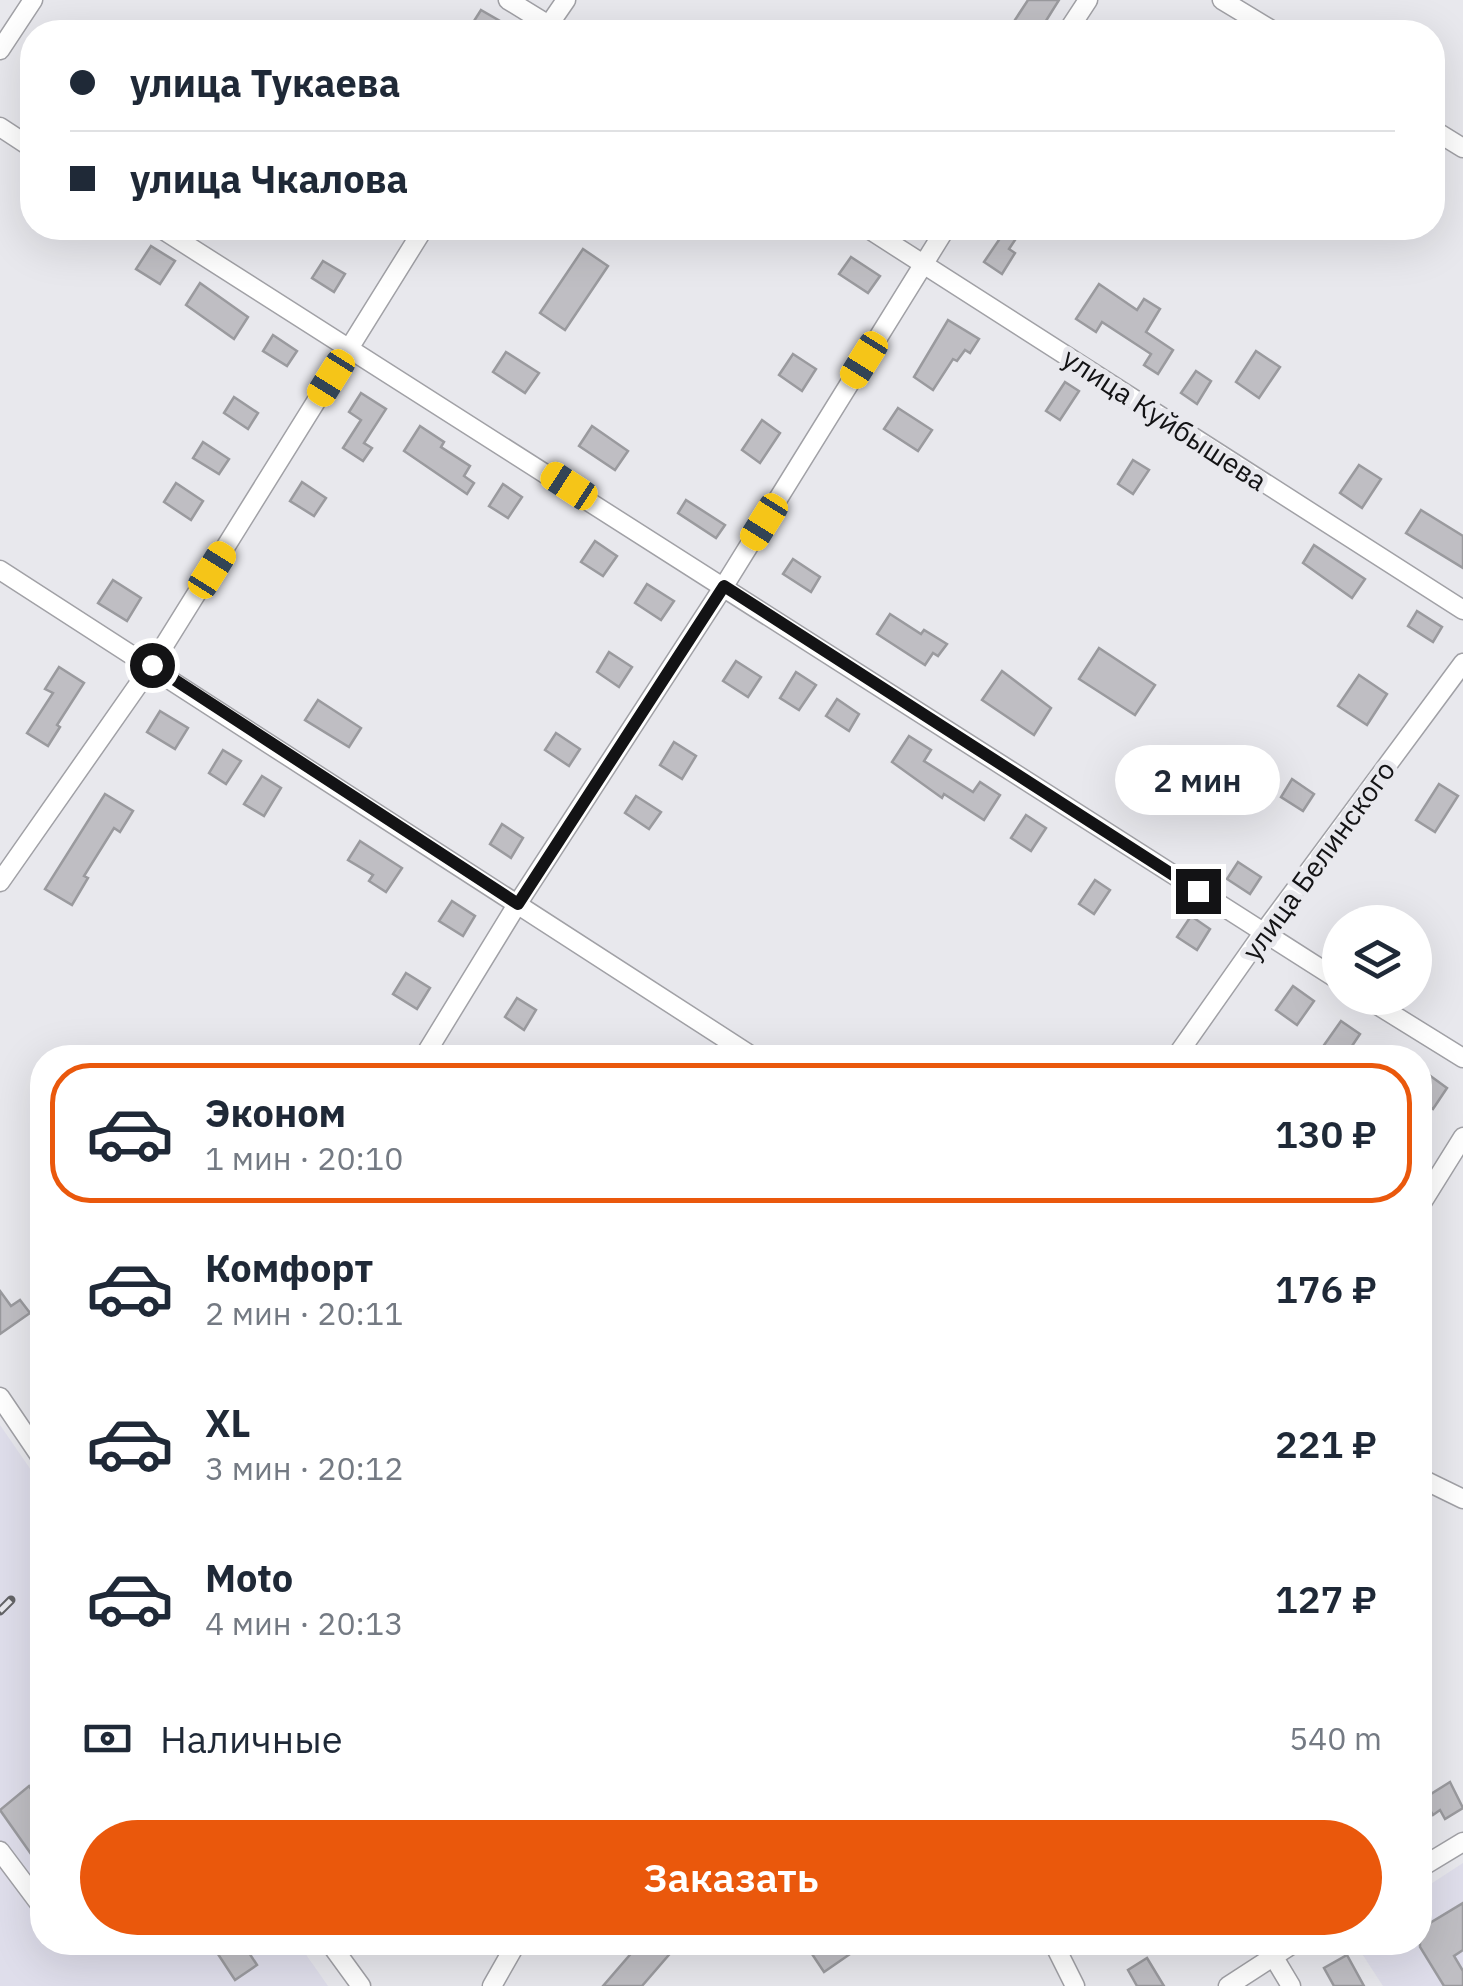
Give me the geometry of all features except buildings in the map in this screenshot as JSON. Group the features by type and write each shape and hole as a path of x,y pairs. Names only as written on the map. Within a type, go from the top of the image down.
{"street":[{"path":"0,50 33,0"},
{"path":"508,0 537,20"},
{"path":"1222,0 1255,20"},
{"path":"179,240 1322,970"},
{"path":"0,882 152,665 417,240"},
{"name":"улица Куйбышева","path":"886,240 1463,610"},
{"path":"431,1045 939,240"},
{"path":"0,570 734,1045"},
{"name":"улица Белинского","path":"1184,1045 1263,932 1463,664"},
{"path":"1393,1015 1463,1058"},
{"path":"1432,1187 1463,1137"},
{"path":"0,1396 30,1441"},
{"path":"1432,1484 1463,1500"},
{"path":"1432,1861 1463,1842"},
{"path":"0,1851 30,1891"},
{"path":"338,1955 361,1986"},
{"path":"492,1986 510,1955"},
{"path":"1060,1955 1075,1986"},
{"path":"1228,1986 1273,1956 1291,1986"}],"shaded area":[{"path":"0,1425 30,1469 30,1955 306,1955 328,1986 0,1986"},
{"path":"1463,1863 1463,1986 1383,1986 1363,1955 1432,1955 1432,1883"}],"railway":[{"path":"0,1611 11,1600"}],"route":[{"path":"152,665 518,904 724,586 1198,891"}]}
